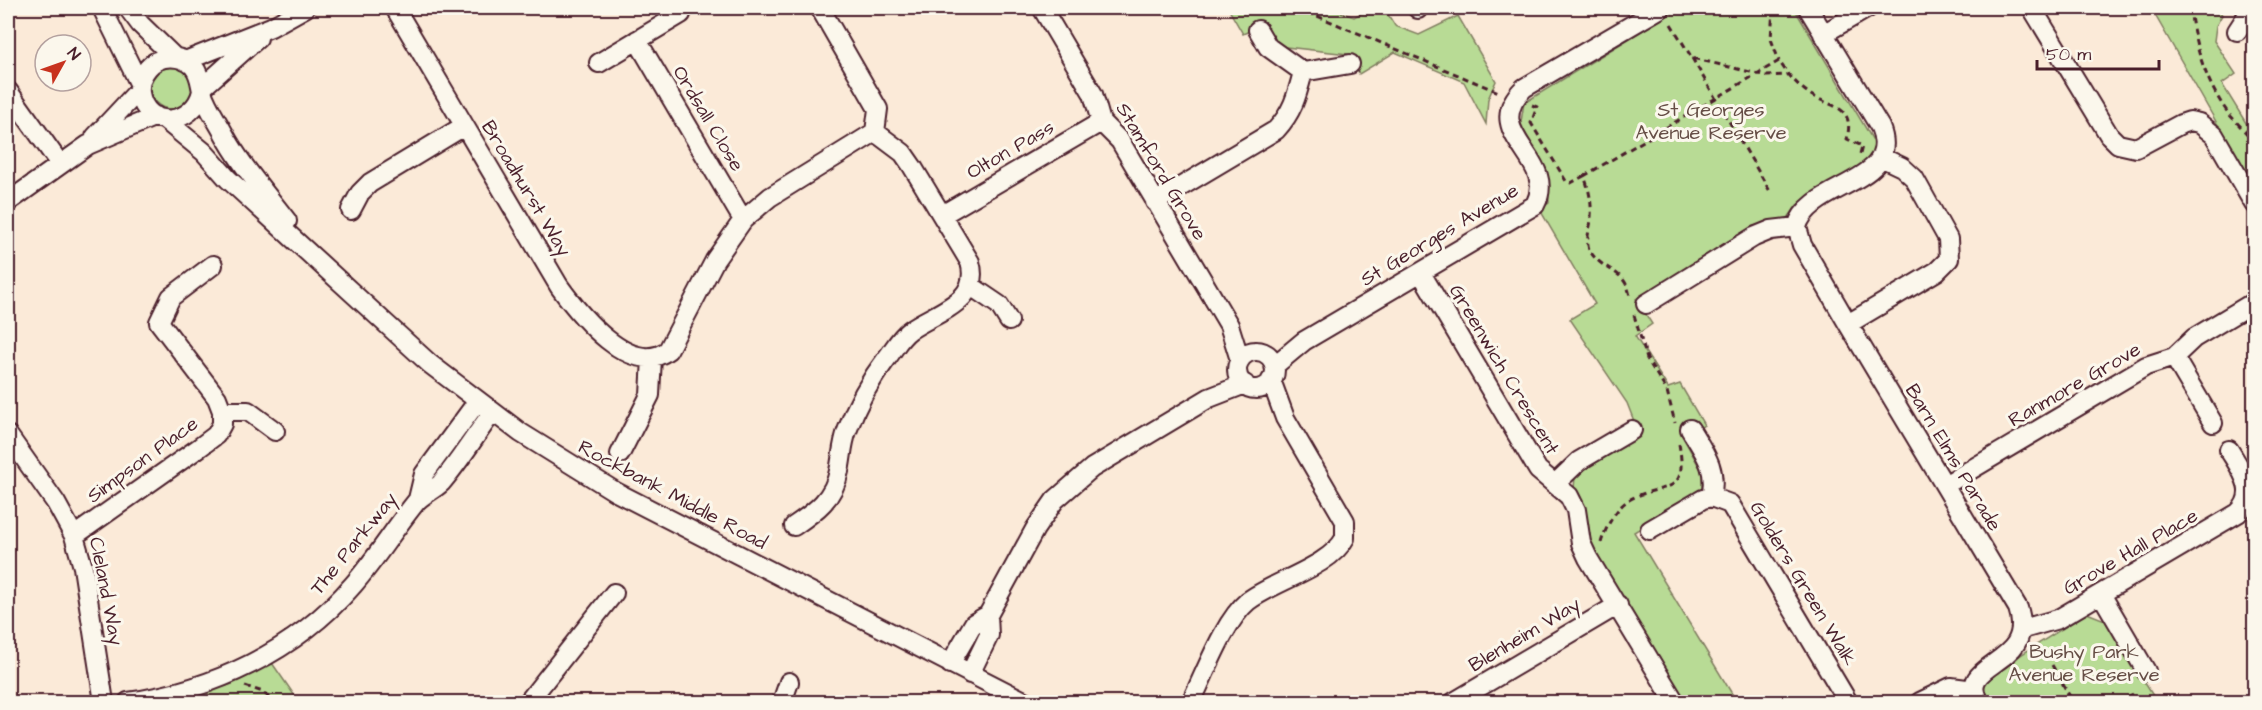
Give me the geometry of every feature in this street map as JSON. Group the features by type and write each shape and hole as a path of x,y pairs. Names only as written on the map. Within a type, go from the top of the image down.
{"street":[{"path":"102,8 140,87 144,105 160,118"},
{"path":"8,202 88,146 160,118 185,116 200,101 202,89 197,72 140,24 128,8"},
{"name":"Broadhurst Way","path":"395,8 574,308 602,334 630,353 652,358"},
{"path":"620,454 650,395 652,358 668,350 716,260 743,220 770,197 875,132 879,109 820,8"},
{"name":"Stamford Grove","path":"1042,8 1093,94 1101,122 1120,141 1256,369"},
{"path":"1514,98 1524,88 1661,8"},
{"path":"1637,305 1754,237 1771,230 1797,227 1799,218 1814,203 1863,174 1881,157 1886,141 1880,127 1808,8"},
{"path":"1823,34 1868,8"},
{"path":"2032,8 2109,135 2118,144 2136,148 2181,124 2190,121 2199,123 2214,135 2254,204"},
{"path":"2237,31 2252,8"},
{"path":"202,89 271,27 295,10"},
{"path":"598,63 681,14"},
{"path":"88,146 140,87 142,77 151,64 179,59 271,27"},
{"path":"1258,30 1268,47 1303,72 1350,64"},
{"name":"Ordsall Close","path":"637,40 743,220"},
{"path":"1155,202 1276,130 1288,117 1295,103 1303,72"},
{"name":"Rockbank Middle Road","path":"202,89 224,134 252,176 333,274"},
{"path":"8,92 60,164"},
{"name":"St Georges Avenue","path":"970,674 989,635 988,615 1035,529 1055,501 1092,468 1534,205 1539,196 1541,184 1538,174 1508,120 1514,98"},
{"name":"Rockbank Middle Road","path":"160,118 430,364 485,408 616,492 1026,702"},
{"name":"Olton Pass","path":"942,215 1101,122"},
{"path":"351,210 360,193 370,183 464,126"},
{"path":"794,526 820,508 829,496 839,472 847,429 878,370 910,330 960,300 971,286 973,273 970,262 942,215 903,153 875,132"},
{"path":"1848,324 1937,271 1949,259 1948,238 1914,178 1902,167 1881,157"},
{"name":"Barn Elms Parade","path":"1797,227 1802,245 2018,608 2023,628"},
{"name":"Simpson Place","path":"74,536 216,435 222,424 222,411 217,398 159,322 171,297 213,265"},
{"name":"Greenwich Crescent","path":"1421,273 1538,470 1569,496 1576,510 1581,543 1674,702"},
{"path":"971,286 999,305 1009,321"},
{"name":"Ranmore Grove","path":"1945,485 2146,366 2174,357 2194,338 2254,302"},
{"path":"2174,357 2213,423"},
{"path":"1191,702 1230,626 1247,602 1327,556 1345,538 1345,521 1256,369"},
{"name":"The Parkway","path":"128,702 181,692 233,673 278,649 320,617 352,586 418,499 424,474 485,408"},
{"name":"Simpson Place","path":"222,411 248,411 275,431"},
{"path":"1556,483 1580,461 1632,430"},
{"name":"Cleland Way","path":"8,435 56,503 74,536 83,567 104,702"},
{"path":"1650,530 1696,502 1712,497 1714,474 1711,463 1682,435"},
{"name":"Grove Hall Place","path":"2023,628 2058,619 2244,508 2252,495 2246,478 2229,450"},
{"name":"Golders Green Walk","path":"1712,497 1730,504 1737,513 1848,702"},
{"path":"528,702 614,593"},
{"path":"2102,594 2146,671"},
{"name":"Blenheim Way","path":"1454,702 1618,605"},
{"name":"St Georges Avenue","path":"950,664 974,623 988,615"},
{"path":"1920,702 1951,687 1977,696 1975,683 1982,672 2019,641 2023,628"},
{"path":"782,702 789,682"}],"path":[{"path":"1298,8 1537,107 1532,123 1566,180 1571,183 1779,61"},
{"path":"1773,8 1771,39 1779,61 1788,75 1810,94 1837,105 1844,112 1849,128 1847,139 1862,146 1860,154 1854,158 1863,174"},
{"path":"2190,8 2197,46 2215,92 2229,114 2254,142"},
{"path":"1671,24 1771,193"},
{"path":"1692,58 1757,74 1778,77 1788,75"},
{"path":"1584,176 1592,205 1587,243 1590,252 1626,281 1637,305 1647,358 1667,391 1682,435 1683,466 1674,483 1661,491 1627,500 1611,521 1600,546"},
{"path":"2052,665 2073,702"},
{"path":"239,688 247,685 274,702"},
{"path":"2119,702 2133,694"},
{"path":"964,702 981,702"}],"green space":[{"path":"1228,8 1329,8 1354,17 1371,8 1384,8 1395,26 1419,35 1458,16 1496,81 1488,99 1486,124 1464,82 1395,52 1359,74 1348,54 1277,46 1266,23 1243,34"},
{"name":"St Georges Avenue Reserve","path":"1679,8 1794,8 1874,142 1874,153 1867,163 1797,205 1786,221 1753,226 1636,299 1652,324 1635,336 1668,388 1680,384 1704,425 1684,439 1702,472 1702,491 1634,532 1737,702 1683,702 1592,547 1587,519 1574,489 1575,476 1583,468 1639,434 1627,403 1570,319 1595,304 1540,210 1549,203 1548,177 1520,128 1524,103"},
{"path":"2151,8 2218,8 2222,15 2216,26 2214,41 2236,74 2222,84 2254,136 2254,188"},
{"path":"171,67 186,73 192,88 186,103 171,109 156,103 150,88 156,73"},
{"name":"Bushy Park Avenue Reserve","path":"2087,613 2105,620 2157,702 1991,702 1983,689 1989,675"},
{"path":"272,663 299,702 176,702 232,684"}]}
